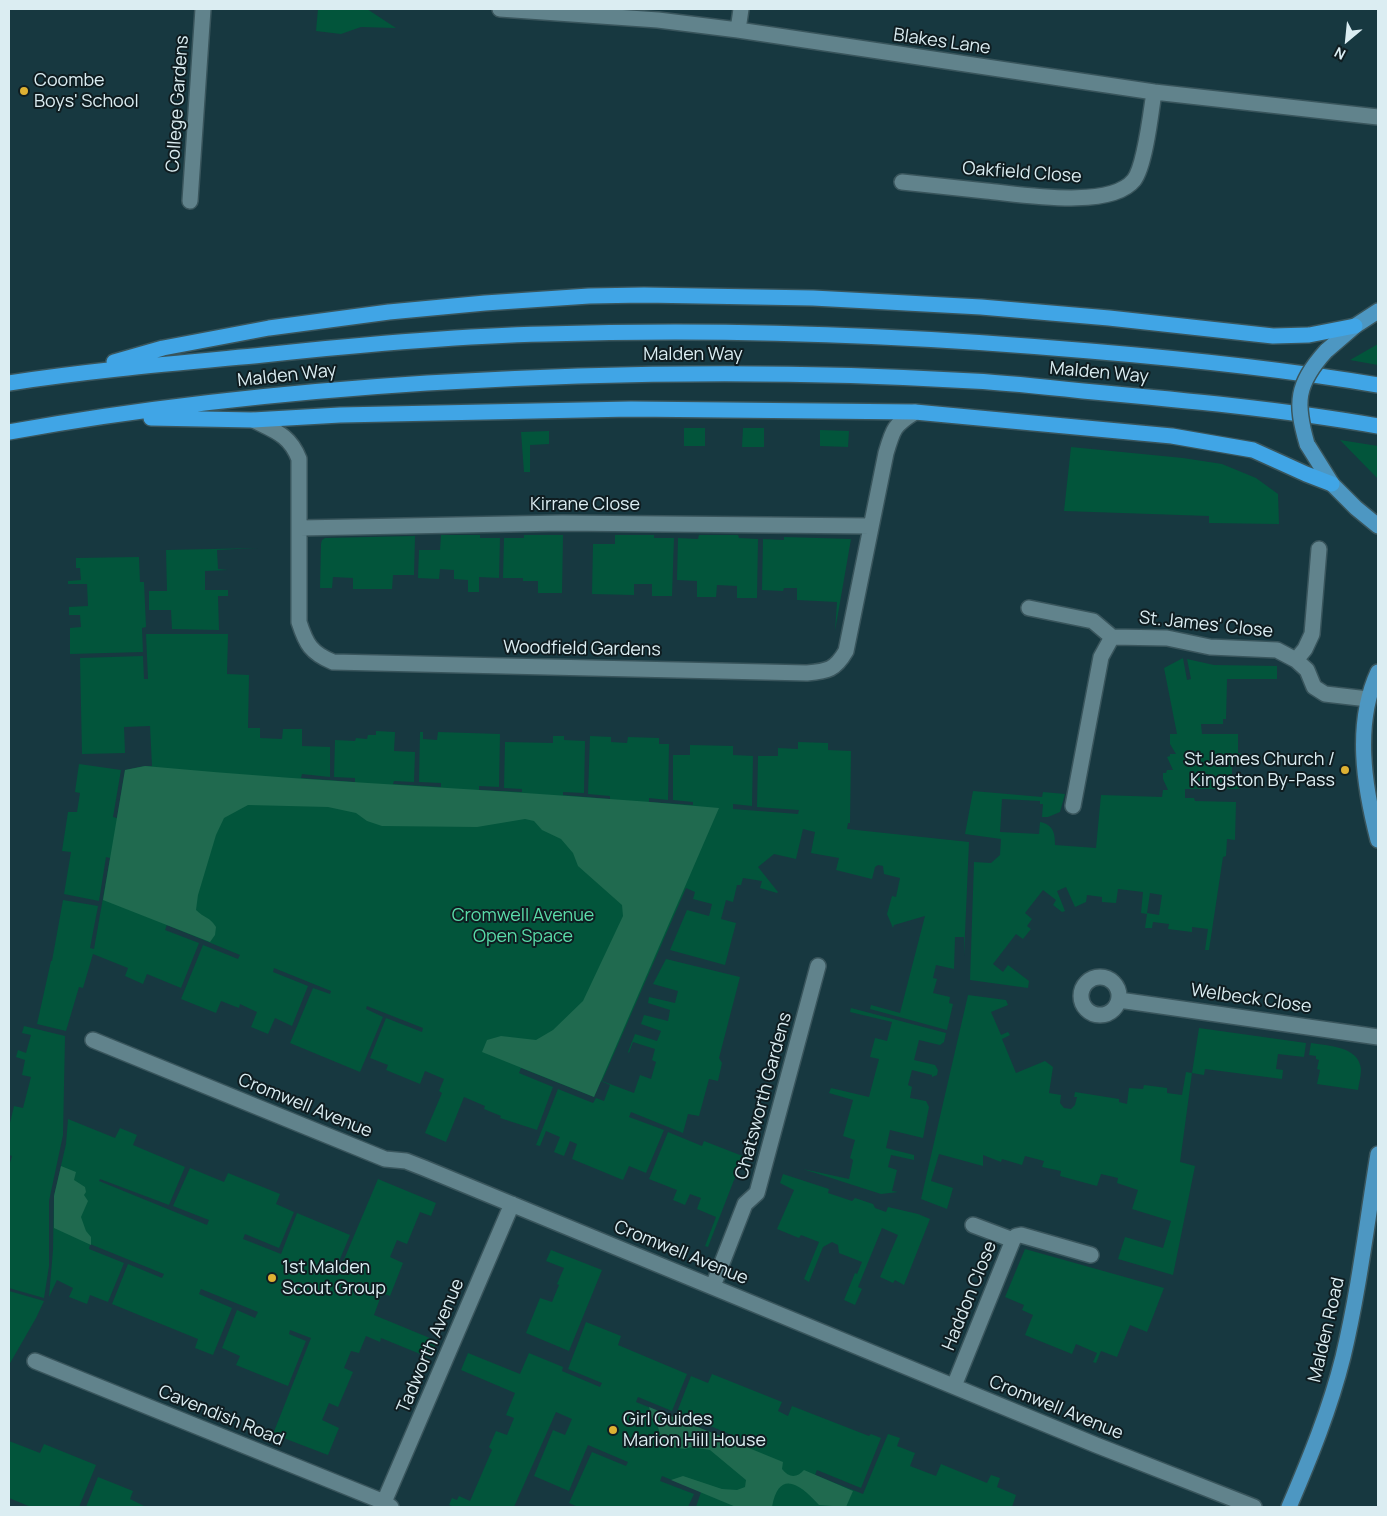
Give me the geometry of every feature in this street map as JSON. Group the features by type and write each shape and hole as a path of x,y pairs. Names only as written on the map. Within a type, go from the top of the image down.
{"highway":[{"path":"82,372 163,348 269,328 398,311 589,296 813,298 981,307 1109,318 1274,336 1309,335 1355,326"},
{"name":"Malden Way","path":"9,383 82,372 370,344 540,334 630,332 806,333 978,341 1150,356 1378,385"},
{"name":"Malden Way","path":"9,432 93,417 286,394 534,376 627,374 799,374 1003,383 1145,396 1378,426"},
{"path":"93,417 253,420 340,415 632,409 915,412 1163,435 1211,442 1253,450 1332,484"}],"main road":[{"path":"1378,311 1355,326 1312,365 1303,382 1300,402 1302,426 1308,444 1332,484 1356,508 1378,526"},
{"path":"1377,677 1368,699 1364,742 1366,778 1378,840"},
{"name":"Malden Road","path":"1289,1507 1316,1444 1343,1357 1378,1154"}],"street":[{"name":"College Gardens","path":"190,201 203,9"},
{"name":"Blakes Lane","path":"500,9 621,17 738,30 1154,92 1378,118"},
{"path":"738,30 741,9"},
{"name":"Oakfield Close","path":"902,182 1056,198 1097,196 1116,192 1133,182 1140,169 1154,92"},
{"name":"Woodfield Gardens","path":"253,420 278,432 295,447 299,460 299,622 307,644 313,651 333,662 807,673 825,672 840,663 846,651 886,452 892,432 899,422 915,412"},
{"name":"Kirrane Close","path":"300,528 562,523 871,526"},
{"path":"1296,660 1305,649 1312,634 1319,550"},
{"path":"1029,608 1093,621 1112,637 1101,657 1073,806"},
{"name":"St. James' Close","path":"1112,637 1167,638 1210,647 1277,650 1296,660 1307,670 1314,687 1325,694 1368,699"},
{"name":"Chatsworth Gardens","path":"713,1286 745,1204 758,1192 818,966"},
{"name":"Welbeck Close","path":"1118,1000 1378,1037"},
{"name":"Cromwell Avenue","path":"93,1040 384,1159 406,1161 1096,1445 1254,1507"},
{"name":"Tadworth Avenue","path":"387,1505 512,1204"},
{"path":"973,1225 1013,1240"},
{"name":"Haddon Close","path":"954,1386 1016,1236 1021,1235 1091,1255"},
{"name":"Cavendish Road","path":"35,1361 387,1505"}],"green space":[{"path":"318,9 367,9 396,28 361,27 341,34 316,31"},
{"path":"1378,344 1378,365 1350,360"},
{"path":"684,428 705,428 705,446 684,446"},
{"path":"743,428 764,428 764,447 742,447"},
{"path":"820,430 849,431 848,447 820,446"},
{"path":"549,431 549,444 530,445 530,472 524,472 521,432"},
{"path":"1340,440 1378,446 1378,479"},
{"path":"1071,447 1183,458 1222,464 1256,478 1278,494 1279,524 1209,523 1209,516 1064,511"},
{"path":"441,535 480,535 480,538 500,538 499,578 479,577 479,592 468,592 468,580 454,579 454,570 440,569 439,579 418,578 419,550 440,550"},
{"path":"524,535 563,535 562,593 538,593 538,581 523,581 523,578 503,578 504,538 524,538"},
{"path":"615,535 654,535 654,538 674,538 672,596 652,596 652,584 634,584 634,595 592,594 593,544 615,544"},
{"path":"699,535 738,535 739,538 758,539 757,598 737,598 737,586 717,585 716,597 697,597 697,581 677,580 678,538 698,539"},
{"path":"415,536 414,575 393,575 392,589 353,589 353,578 333,577 332,588 320,588 321,544 325,538"},
{"path":"784,537 851,539 835,631 837,602 797,600 797,588 784,588 783,591 762,590 763,539 784,540"},
{"path":"258,548 217,550 218,569 228,570 205,571 205,590 228,590 228,596 218,596 219,630 172,629 171,610 149,610 149,591 167,591 166,550"},
{"path":"139,557 140,582 144,582 146,627 142,628 143,652 70,654 70,628 81,627 80,615 69,615 69,607 88,606 87,584 68,584 68,581 81,580 80,568 76,568 76,558"},
{"name":"Cromwell Avenue Open Space","path":"146,634 228,634 227,674 249,675 248,728 260,728 260,738 282,739 283,729 302,729 302,746 330,747 330,777 302,774 301,778 355,782 355,778 334,777 335,740 355,741 356,738 367,739 368,735 376,735 376,731 395,732 394,751 415,752 414,782 394,781 393,784 441,787 441,783 419,782 420,732 423,732 423,739 437,740 438,732 500,734 499,787 479,786 479,790 522,792 522,789 504,788 505,742 553,743 553,736 564,736 564,740 585,741 584,793 563,792 563,795 610,799 610,796 588,794 590,736 611,737 611,742 627,743 628,737 659,738 659,744 669,744 668,800 649,798 649,802 693,805 693,802 673,800 673,755 690,755 690,745 733,746 733,755 753,756 752,806 733,804 733,809 798,814 799,810 757,807 758,756 778,756 778,748 798,749 798,742 828,743 828,750 851,751 850,823 848,823 847,829 969,842 964,956 964,937 955,937 954,969 936,965 933,978 937,979 933,993 950,997 949,1003 953,1004 947,1030 870,1009 871,1005 900,1013 925,916 894,925 893,928 887,914 892,896 896,897 900,878 884,874 883,866 878,865 875,867 872,879 836,870 839,858 811,853 815,832 803,829 796,859 774,854 758,867 777,893 760,888 762,881 743,878 741,885 737,885 733,902 726,900 721,919 736,923 725,965 670,950 687,910 709,916 712,904 693,899 695,892 686,888 602,1081 634,1093 640,1075 651,1079 656,1062 652,1060 655,1049 633,1042 628,1052 635,1034 657,1041 661,1031 641,1024 644,1015 668,1021 670,1010 648,1003 649,997 675,1003 678,991 653,984 666,959 740,977 719,1058 722,1063 718,1081 709,1079 699,1116 688,1114 683,1133 631,1112 629,1117 664,1130 646,1173 629,1166 623,1180 572,1159 577,1144 570,1141 564,1156 554,1152 560,1137 546,1131 540,1146 536,1145 558,1089 593,1103 596,1098 604,1101 610,1085 601,1081 594,1097 521,1068 519,1073 553,1087 537,1130 500,1118 501,1116 484,1109 485,1106 464,1097 446,1142 425,1133 442,1093 439,1091 444,1079 425,1071 420,1084 386,1070 388,1065 370,1058 386,1018 422,1032 423,1028 367,1006 366,1009 383,1017 360,1072 290,1043 313,988 330,994 331,991 274,968 273,972 308,986 292,1026 275,1018 268,1034 251,1027 257,1012 240,1004 239,1008 221,1001 216,1013 181,999 203,945 238,959 240,955 167,925 165,930 199,943 181,988 147,974 143,984 125,976 128,968 93,954 83,988 79,987 66,1031 37,1024 52,961 63,900 98,906 90,948 94,949 110,858 106,857 99,901 64,894 71,852 62,851 68,812 77,812 80,793 75,792 79,764 121,770 113,817 117,818 125,770 152,766 150,726 124,727 125,753 82,754 80,658 143,656 144,679 148,679"},
{"path":"1183,658 1187,680 1191,679 1187,659 1214,665 1277,666 1277,679 1227,679 1226,719 1223,719 1223,724 1201,724 1202,734 1238,734 1238,753 1242,754 1242,765 1232,765 1232,778 1239,778 1239,789 1185,789 1185,798 1194,798 1195,801 1236,802 1235,840 1227,839 1226,856 1223,857 1209,950 1205,950 1208,929 1192,927 1192,932 1168,929 1169,924 1153,922 1152,928 1145,928 1147,914 1141,913 1143,892 1118,889 1116,903 1102,902 1102,897 1087,895 1086,902 1075,907 1066,887 1057,891 1065,911 1062,912 1053,905 1056,900 1043,890 1025,913 1032,919 1027,926 1031,929 1023,939 1016,934 993,964 1003,972 1008,965 1029,981 1028,988 970,980 974,862 991,863 1000,855 1001,839 965,834 973,791 1042,797 1043,792 1065,794 1060,812 1048,817 1042,817 1043,804 1040,804 1040,801 1002,799 1000,832 1039,834 1040,822 1048,825 1052,830 1055,845 1096,848 1101,795 1162,797 1163,790 1168,790 1163,779 1163,773 1166,773 1167,770 1173,770 1167,757 1170,754 1176,754 1170,744 1170,734 1177,734 1164,668","holes":["1150,893 1162,895 1159,915 1147,913"]},
{"path":"145,766 288,778 576,796 719,808 594,1097 482,1052 487,1040 501,1036 536,1040 553,1030 583,1001 623,916 622,905 578,866 573,853 561,839 542,830 534,821 525,819 477,827 382,826 367,821 356,813 328,807 248,805 224,818 216,835 198,895 196,910 216,927 215,935 210,942 103,900 125,770"},
{"path":"968,995 1006,1000 1008,1005 991,1012 1001,1035 1008,1032 1010,1035 1002,1039 1016,1073 1045,1061 1053,1067 1049,1093 1061,1095 1060,1103 1064,1108 1071,1109 1075,1105 1077,1097 1074,1097 1075,1092 1119,1099 1119,1102 1127,1104 1129,1088 1143,1089 1144,1085 1167,1088 1167,1093 1182,1095 1186,1072 1192,1073 1180,1162 1195,1166 1173,1275 1118,1259 1125,1237 1163,1248 1171,1221 1132,1209 1138,1190 1117,1183 1118,1178 1101,1174 1097,1186 1060,1176 1061,1171 1042,1167 1044,1161 1025,1156 1022,1165 1002,1159 1001,1162 983,1155 983,1166 939,1154 931,1181 953,1188 947,1209 921,1199"},
{"path":"851,1008 946,1033 944,1042 940,1045 919,1040 914,1060 935,1065 938,1070 937,1075 932,1077 932,1075 912,1070 908,1085 912,1087 910,1098 926,1101 929,1107 923,1138 890,1130 886,1148 914,1155 914,1160 891,1155 888,1167 897,1170 892,1191 898,1192 881,1194 803,1169 849,1179 853,1160 850,1158 855,1140 843,1136 853,1100 829,1093 831,1088 869,1097 879,1059 870,1057 875,1038 887,1041 892,1022 850,1012"},
{"path":"24,1026 65,1036 63,1135 49,1201 49,1266 44,1298 9,1288 9,1166 12,1156 9,1155 9,1127 14,1106 23,1108 31,1077 22,1075 25,1060 16,1057 18,1050 26,1053 31,1035 22,1033"},
{"path":"1199,1028 1306,1043 1304,1057 1278,1054 1276,1069 1283,1070 1282,1079 1205,1069 1204,1075 1192,1073"},
{"path":"1311,1043 1342,1048 1355,1056 1359,1061 1361,1069 1358,1090 1317,1084 1320,1070 1317,1069 1319,1060 1316,1059 1316,1056 1309,1055"},
{"path":"68,1119 115,1138 120,1128 137,1135 133,1145 185,1167 169,1205 100,1179 99,1181 207,1225 209,1220 173,1206 190,1168 224,1182 228,1173 280,1194 276,1204 294,1212 279,1248 245,1234 243,1239 281,1254 297,1213 350,1235 335,1271 318,1263 316,1268 337,1276 378,1179 436,1203 431,1216 420,1212 407,1244 397,1240 390,1257 403,1263 390,1296 382,1293 374,1315 437,1341 430,1358 381,1338 380,1342 366,1336 359,1353 351,1351 344,1368 353,1372 338,1407 329,1403 322,1420 339,1428 328,1455 273,1434 311,1338 290,1330 289,1334 306,1341 288,1386 236,1365 240,1356 222,1348 237,1310 255,1318 258,1312 201,1289 199,1294 232,1308 213,1355 195,1348 198,1339 112,1304 128,1264 162,1278 164,1274 90,1244 89,1249 124,1263 108,1302 90,1295 87,1304 69,1297 73,1288 57,1280 49,1297 53,1250 54,1196 66,1144"},
{"path":"668,1132 702,1146 704,1141 745,1157 708,1247 705,1246 716,1217 697,1209 701,1198 690,1194 685,1205 673,1200 677,1190 649,1179"},
{"path":"61,1166 76,1172 74,1180 85,1187 86,1192 84,1195 88,1201 81,1217 86,1231 91,1237 91,1245 54,1228 54,1196"},
{"path":"783,1174 829,1189 828,1193 852,1201 855,1198 873,1204 875,1208 886,1212 888,1207 918,1214 930,1219 904,1285 895,1280 893,1283 880,1277 898,1235 882,1228 858,1287 862,1289 855,1305 844,1300 855,1273 857,1274 862,1262 839,1253 838,1245 832,1242 823,1247 809,1282 804,1279 819,1242 801,1235 799,1238 777,1229 794,1190 780,1183"},
{"path":"1025,1249 1164,1288 1147,1332 1130,1325 1117,1357 1101,1351 1096,1363 1093,1362 1097,1353 1076,1344 1072,1354 1025,1335 1033,1315 1022,1310 1024,1305 1005,1297"},
{"path":"551,1250 602,1270 569,1351 526,1333 540,1298 552,1302 559,1285 557,1284 564,1268 546,1261"},
{"path":"9,1291 44,1301 9,1365"},
{"path":"586,1322 621,1336 618,1345 687,1374 672,1411 638,1397 636,1402 745,1446 746,1441 677,1412 691,1376 708,1383 712,1374 782,1402 778,1411 788,1416 792,1406 869,1436 871,1434 881,1438 861,1488 817,1470 815,1475 863,1494 888,1434 900,1438 897,1446 915,1453 910,1466 936,1476 941,1464 987,1483 991,1475 1000,1478 997,1487 1016,1495 1012,1507 696,1507 701,1492 662,1476 660,1481 694,1494 688,1507 578,1507 569,1503 592,1452 626,1466 628,1462 588,1445 569,1491 534,1476 553,1430 565,1435 572,1419 556,1412 514,1507 455,1507 449,1505 452,1498 457,1500 459,1496 470,1501 492,1450 489,1447 496,1431 507,1435 514,1418 506,1415 515,1393 461,1370 468,1353 520,1374 529,1353 563,1367 562,1371 600,1387 602,1383 568,1369"},
{"path":"649,1407 783,1462 782,1469 790,1475 796,1476 804,1470 853,1491 846,1507 819,1505 798,1486 785,1484 775,1495 772,1507 736,1507 671,1480 683,1476 722,1489 737,1490 745,1487 746,1480 710,1450 672,1447 661,1437"},
{"path":"9,1441 40,1453 44,1444 96,1465 79,1507 31,1507 9,1498"},
{"path":"98,1477 133,1491 130,1499 146,1507 86,1507"}],"place":[{"name":"Coombe Boys' School","path":"24,91"},
{"name":"St James Church / Kingston By-Pass","path":"1345,770"},
{"name":"1st Malden Scout Group","path":"272,1278"},
{"name":"Girl Guides Marion Hill House","path":"613,1430"}]}
